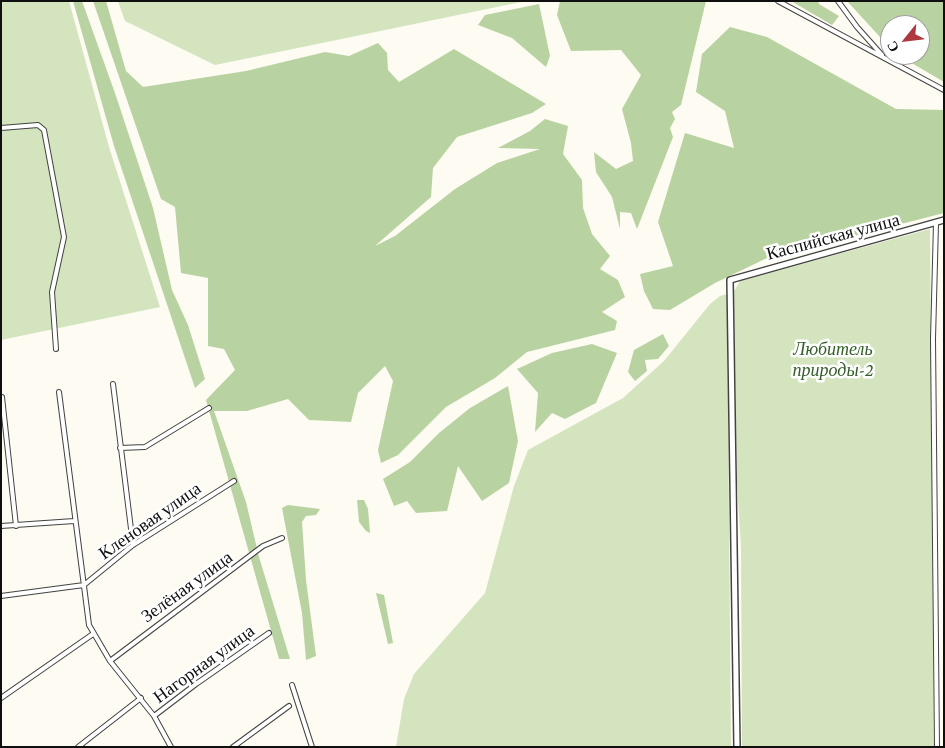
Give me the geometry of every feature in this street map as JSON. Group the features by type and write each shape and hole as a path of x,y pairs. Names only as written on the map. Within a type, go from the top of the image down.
{"street":[{"path":"778,1 880,55"},
{"path":"838,1 857,27 880,52"},
{"path":"898,65 944,90"},
{"path":"1,128 38,124 44,130 64,237 52,292 56,349"},
{"name":"Каспийская улица","path":"737,747 730,280 944,220"},
{"path":"936,223 933,340 936,747"},
{"path":"113,384 133,545"},
{"path":"59,392 74,522 89,625 110,661 154,716 171,747"},
{"path":"2,397 16,526"},
{"path":"120,448 145,447 209,408"},
{"name":"Кленовая улица","path":"84,586 133,545 234,481"},
{"path":"1,526 74,522"},
{"name":"Зелёная улица","path":"110,661 263,546 282,538"},
{"path":"1,596 84,586"},
{"name":"Нагорная улица","path":"154,716 269,633"},
{"path":"1,698 93,634"},
{"path":"292,685 312,747"},
{"path":"78,747 141,698"},
{"path":"233,747 289,706"}],"green space":[{"path":"1,1 69,1 109,147 160,307 1,340"},
{"path":"73,1 82,1 153,208 172,290 188,325 205,379 195,388 114,146"},
{"path":"93,1 106,1 126,71 143,87 246,71 325,52 349,56 378,43 387,53 388,70 399,82 454,49 546,104 532,113 457,137 433,168 431,197 375,246 395,236 455,189 497,163 540,149 498,148 530,131 545,119 568,126 563,154 582,180 583,208 592,234 610,256 600,269 618,280 625,297 602,312 617,321 615,330 527,352 495,378 446,407 398,455 381,463 378,450 393,381 385,366 358,393 351,422 309,420 288,399 247,411 214,411 246,502 259,557 290,659 279,659 206,400 235,370 224,349 208,346 208,278 181,273 175,207 161,199"},
{"path":"118,1 526,1 215,65 125,21"},
{"path":"560,1 706,1 681,105 672,112 675,119 670,128 673,137 637,229 631,213 620,212 620,229 612,197 596,172 594,152 616,169 633,161 631,143 622,109 641,75 621,50 571,51 557,15"},
{"path":"791,1 818,1 819,4 839,16 832,25"},
{"path":"847,1 944,1 944,82 915,65 930,65 930,15 880,15 880,37"},
{"path":"539,4 550,56 546,67 512,38 478,25 485,15"},
{"path":"730,27 767,37 896,109 944,110 944,213 765,259 715,283 670,310 653,309 644,291 640,274 673,266 658,222 685,133 734,148 725,111 696,92 702,54"},
{"name":"Любитель природы-2","path":"930,229 934,747 742,747 741,547 737,482 734,291 740,281"},
{"path":"727,294 731,747 396,747 404,699 414,674 485,593 514,486 528,450 623,398 664,361 710,304 720,296"},
{"path":"663,334 669,346 658,359 645,360 647,371 635,381 628,372 634,350"},
{"path":"592,344 617,353 596,403 565,419 552,413 535,432 538,393 517,369 552,353"},
{"path":"508,386 518,441 509,483 482,501 458,466 447,511 416,513 407,501 394,506 383,479 410,462 439,433 470,408"},
{"path":"357,500 364,500 368,509 370,533 359,522"},
{"path":"288,505 320,509 316,515 306,516 302,522 306,580 316,656 306,660 302,613 282,508"},
{"path":"376,593 384,595 393,643 388,644"}]}
